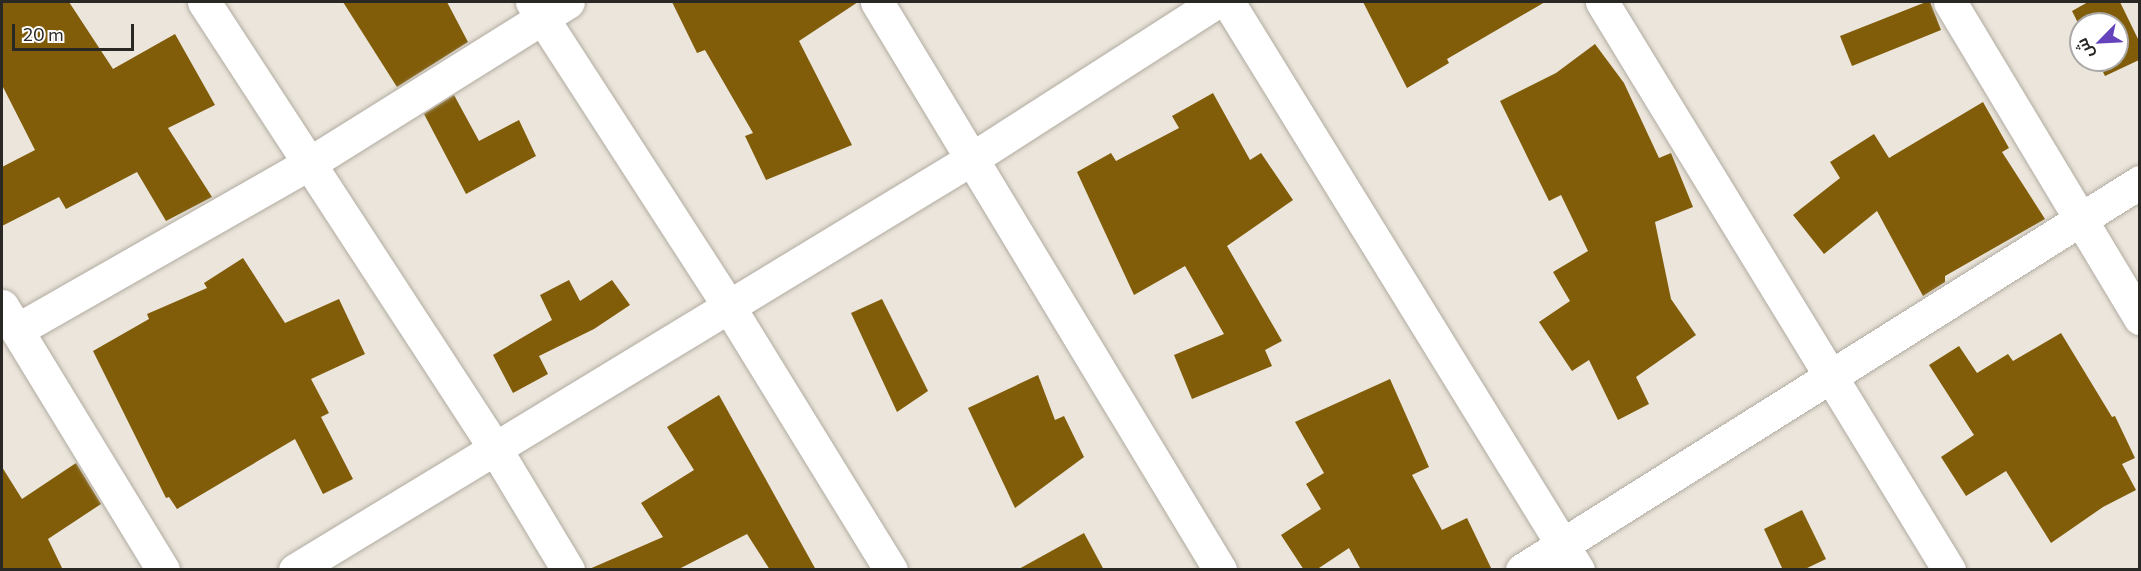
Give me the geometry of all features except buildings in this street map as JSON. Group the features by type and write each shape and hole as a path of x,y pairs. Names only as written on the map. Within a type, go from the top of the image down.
{"street":[{"path":"204,2 496,450 568,570"},
{"path":"877,2 1220,570"},
{"path":"295,570 496,450 973,158 1216,2"},
{"path":"1228,2 1570,557"},
{"path":"1602,2 1949,570"},
{"path":"1950,2 2139,318"},
{"path":"163,570 9,318 310,163 547,6 891,570"},
{"path":"1522,570 1570,557 1829,376 2139,182"}]}
